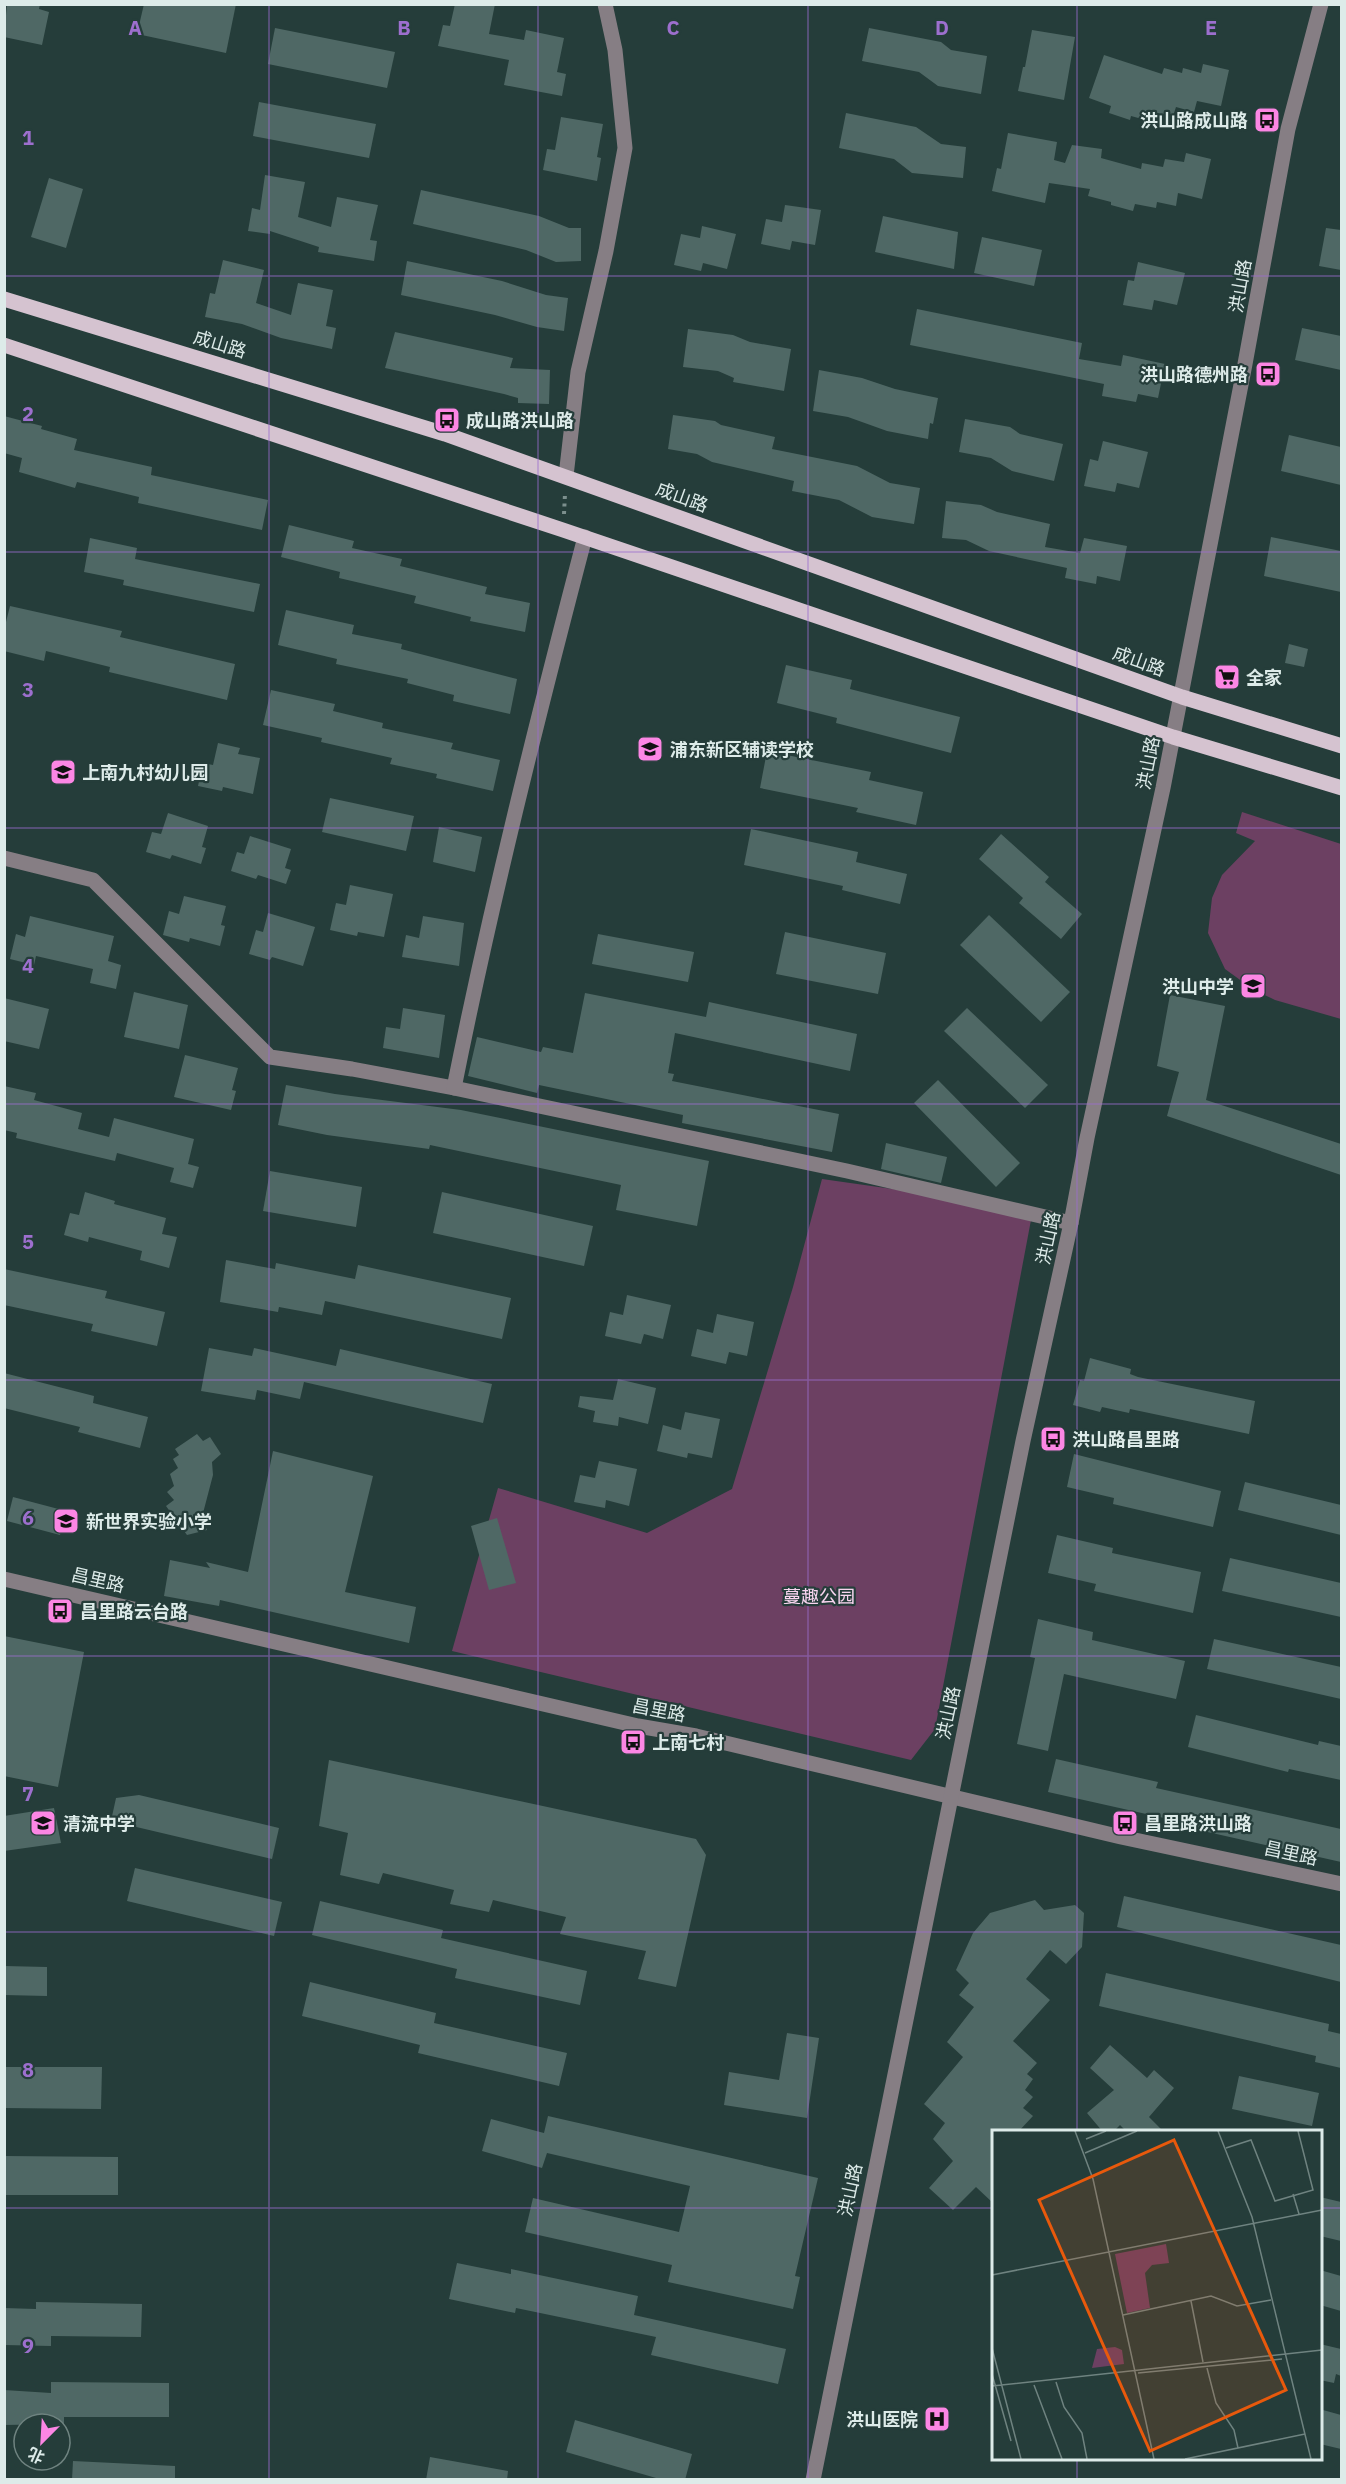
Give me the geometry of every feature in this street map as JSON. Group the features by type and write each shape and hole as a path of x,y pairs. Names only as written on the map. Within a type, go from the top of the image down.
{"main road":[{"name":"成山路","path":"4,299 446,434 1182,697 1341,746"},
{"path":"4,345 585,537 1173,737 1341,788"}],"street":[{"path":"566,476 579,372 606,251 625,148 615,50 605,4"},
{"name":"洪山路","path":"813,2480 1023,1441 1182,697 1288,129 1321,4"},
{"path":"454,1088 473,990 544,692 585,537"},
{"path":"4,858 93,880 270,1057 454,1088 835,1168 1071,1224"},
{"name":"昌里路","path":"4,1579 638,1726 696,1736 1121,1836 1341,1884"}],"path":[{"path":"563,530 566,476"}],"green space":[{"path":"1242,812 1341,844 1341,1019 1275,1000 1254,990 1225,969 1208,933 1212,898 1222,875 1255,841 1236,833"},
{"name":"蔓趣公园","path":"822,1179 956,1198 1031,1220 935,1729 911,1760 452,1651 498,1488 647,1533 732,1489 793,1287"}],"building":[{"path":"7,4 40,4 39,9 49,12 42,45 4,37"},
{"path":"144,4 236,4 226,53 137,34"},
{"path":"455,4 495,4 489,34 524,40 526,30 564,38 557,72 566,74 562,96 504,85 509,60 438,46 443,25 450,26"},
{"path":"275,28 395,52 387,88 268,64"},
{"path":"869,28 941,42 951,50 987,56 981,94 938,86 919,72 862,61"},
{"path":"1032,30 1075,37 1064,100 1018,91"},
{"path":"1104,55 1162,74 1164,68 1182,73 1183,68 1201,73 1203,64 1229,70 1221,106 1197,101 1194,112 1176,107 1172,119 1155,115 1153,122 1131,116 1130,120 1109,113 1111,106 1089,98"},
{"path":"259,102 376,124 369,158 253,136"},
{"path":"846,113 916,127 941,144 966,147 963,178 912,173 894,159 839,148"},
{"path":"561,117 603,124 597,157 601,158 597,181 543,170 547,149 555,150"},
{"path":"1008,133 1057,142 1054,160 1065,163 1072,145 1102,149 1101,158 1141,169 1142,163 1163,167 1165,159 1184,162 1186,153 1211,159 1202,199 1178,193 1176,206 1157,202 1156,208 1135,204 1133,211 1088,196 1090,189 1049,183 1045,203 992,191 997,168 1001,169"},
{"path":"265,175 305,182 298,217 331,227 337,197 378,205 370,240 377,241 374,261 318,252 319,247 270,231 270,234 248,231 252,208 260,210"},
{"path":"49,178 83,189 66,248 31,237"},
{"path":"421,190 539,216 569,228 581,228 581,261 556,262 526,250 413,224"},
{"path":"785,205 821,210 815,245 792,241 790,250 761,244 766,219 782,222"},
{"path":"883,216 958,232 954,269 875,252"},
{"path":"702,226 736,234 727,269 703,263 701,271 674,265 681,234 700,238"},
{"path":"1326,228 1341,230 1341,270 1319,266"},
{"path":"982,237 1042,250 1034,286 974,273"},
{"path":"223,260 264,270 256,303 291,315 298,283 333,290 326,326 336,328 332,349 281,338 242,324 205,317 210,293 215,294"},
{"path":"407,261 502,281 546,295 568,298 564,331 537,327 495,315 401,295"},
{"path":"1138,262 1185,273 1177,305 1154,300 1152,310 1123,305 1128,280 1134,281"},
{"path":"917,309 1082,343 1079,359 1121,366 1123,355 1165,364 1158,398 1138,394 1136,402 1102,396 1104,384 910,345"},
{"path":"1302,328 1341,336 1341,370 1295,360"},
{"path":"688,329 733,335 750,342 791,349 784,391 733,382 734,378 718,371 683,367"},
{"path":"395,332 513,358 510,368 550,370 549,404 518,403 518,398 504,394 385,368"},
{"path":"819,370 862,378 895,389 938,398 933,424 930,423 928,439 887,431 848,417 813,411"},
{"path":"673,415 715,421 721,425 775,437 772,449 857,466 890,483 920,488 914,524 872,517 839,500 792,491 794,481 712,462 697,454 668,449"},
{"path":"4,416 42,426 41,429 77,439 74,450 152,467 151,475 268,500 262,530 138,503 139,497 77,482 75,488 19,472 22,458 4,453"},
{"path":"965,419 1010,427 1020,434 1063,444 1054,481 1012,471 991,458 959,452"},
{"path":"1289,435 1341,447 1341,485 1281,471"},
{"path":"1103,441 1148,452 1139,488 1117,483 1115,492 1084,486 1090,459 1098,461"},
{"path":"946,501 981,505 997,512 1050,524 1045,547 1080,553 1084,538 1127,546 1120,581 1097,576 1096,584 1065,578 1067,568 989,551 966,540 942,538"},
{"path":"289,525 354,541 352,548 402,559 400,566 487,587 485,594 530,603 525,632 470,621 471,617 414,603 416,596 339,578 340,572 281,557"},
{"path":"1271,537 1341,551 1341,592 1264,576"},
{"path":"90,538 137,548 135,559 260,584 254,612 123,585 124,580 84,572"},
{"path":"10,606 122,631 120,637 235,664 227,700 109,672 110,667 46,651 44,661 4,651 4,630"},
{"path":"286,610 354,625 352,634 402,644 401,649 517,679 510,714 453,701 454,695 407,683 408,679 336,664 337,659 278,645"},
{"path":"1289,644 1308,649 1304,667 1285,663"},
{"path":"786,665 852,680 850,689 960,717 951,753 836,723 837,718 777,703"},
{"path":"271,690 335,704 333,711 383,723 382,728 453,743 451,749 500,760 493,791 436,778 437,774 390,764 392,758 321,742 322,738 263,725"},
{"path":"218,743 240,748 238,754 260,758 253,794 223,787 222,791 198,786 203,763 213,765"},
{"path":"767,751 871,772 869,780 923,792 916,825 856,812 858,808 760,788"},
{"path":"330,798 414,816 406,851 322,832"},
{"path":"168,813 208,826 202,847 206,848 201,864 172,855 170,859 146,852 152,832 161,834"},
{"path":"439,827 482,837 475,872 433,862"},
{"path":"751,829 858,852 856,862 907,874 900,904 842,890 843,886 744,865"},
{"path":"1001,834 1049,877 1045,882 1082,914 1061,939 1019,903 1023,898 979,859"},
{"path":"250,836 291,849 285,868 291,870 286,884 258,875 256,879 231,871 237,852 244,854"},
{"path":"350,885 393,894 384,937 358,932 357,936 330,930 336,903 346,905"},
{"path":"184,896 226,906 221,925 225,926 220,946 190,938 189,942 163,935 169,911 179,914"},
{"path":"268,913 315,927 303,966 272,957 270,960 249,954 256,930 263,932"},
{"path":"989,915 1070,992 1041,1022 960,945"},
{"path":"30,916 114,936 108,961 121,965 116,989 90,983 93,969 36,956 34,965 10,959 16,934 25,937"},
{"path":"423,916 464,923 459,966 402,957 406,935 419,938"},
{"path":"785,932 886,953 878,994 776,974"},
{"path":"598,934 694,952 688,982 592,964"},
{"path":"134,992 188,1005 179,1049 124,1037"},
{"path":"585,993 706,1017 709,1002 857,1034 850,1071 675,1033 668,1073 674,1074 672,1081 839,1114 832,1152 682,1123 683,1115 539,1085 537,1093 468,1076 477,1037 541,1052 543,1047 573,1053"},
{"path":"1170,995 1225,1006 1206,1100 1341,1144 1341,1175 1167,1116 1179,1072 1157,1066"},
{"path":"4,998 49,1009 39,1049 4,1041"},
{"path":"403,1008 445,1015 439,1058 383,1048 386,1027 400,1029"},
{"path":"967,1008 1048,1085 1025,1108 944,1031"},
{"path":"185,1055 238,1068 232,1090 236,1091 231,1110 174,1097"},
{"path":"938,1080 1020,1163 996,1187 914,1103"},
{"path":"286,1085 335,1094 461,1110 709,1161 697,1226 616,1210 621,1185 430,1145 429,1149 327,1135 278,1125"},
{"path":"4,1086 36,1093 34,1100 82,1113 78,1129 109,1137 114,1118 194,1139 188,1164 199,1167 193,1188 170,1182 174,1168 117,1153 115,1161 16,1138 17,1133 4,1130"},
{"path":"886,1143 947,1157 941,1183 881,1169"},
{"path":"270,1171 362,1187 356,1227 263,1211"},
{"path":"85,1192 115,1201 114,1204 166,1218 162,1234 177,1237 169,1268 140,1260 142,1251 89,1237 88,1242 64,1235 70,1213 79,1215"},
{"path":"442,1192 593,1226 584,1266 433,1233"},
{"path":"226,1260 275,1269 276,1263 355,1279 358,1265 511,1298 502,1339 325,1301 322,1315 279,1307 278,1312 220,1302"},
{"path":"4,1269 107,1291 105,1298 165,1312 157,1346 91,1331 93,1324 4,1305"},
{"path":"627,1295 671,1305 663,1339 644,1334 641,1344 605,1336 610,1312 623,1315"},
{"path":"717,1314 754,1322 747,1356 729,1352 726,1364 691,1356 697,1329 713,1333"},
{"path":"209,1348 252,1356 254,1348 336,1366 340,1349 492,1384 483,1423 304,1382 300,1399 257,1390 255,1400 201,1391"},
{"path":"1090,1358 1131,1369 1130,1374 1138,1377 1255,1401 1249,1434 1130,1409 1129,1413 1102,1407 1100,1412 1073,1405 1080,1380 1084,1381"},
{"path":"4,1373 94,1396 93,1403 148,1417 140,1448 78,1432 80,1427 4,1408"},
{"path":"618,1379 656,1388 648,1424 619,1417 618,1426 593,1422 595,1411 578,1407 580,1396 613,1400"},
{"path":"685,1412 720,1419 712,1458 688,1453 687,1458 657,1451 663,1425 681,1430"},
{"path":"197,1434 203,1441 210,1437 221,1454 212,1462 213,1475 202,1517 207,1530 187,1535 166,1506 174,1500 167,1492 174,1486 170,1474 178,1468 173,1459 179,1455 175,1449"},
{"path":"273,1451 373,1476 345,1592 416,1607 409,1643 220,1600 219,1606 164,1596 170,1560 210,1568 206,1562 248,1572"},
{"path":"1074,1454 1221,1491 1213,1527 1113,1504 1114,1498 1067,1487"},
{"path":"599,1461 637,1469 629,1506 606,1500 605,1508 574,1502 580,1475 595,1478"},
{"path":"1245,1482 1341,1505 1341,1535 1238,1510"},
{"path":"13,1497 66,1511 60,1535 7,1521"},
{"path":"497,1518 516,1583 489,1590 471,1526"},
{"path":"1057,1535 1113,1548 1112,1553 1201,1572 1193,1613 1094,1591 1096,1584 1048,1573"},
{"path":"1230,1558 1341,1583 1341,1617 1222,1591"},
{"path":"1038,1619 1093,1632 1092,1640 1185,1661 1176,1699 1064,1674 1048,1751 1017,1744 1035,1658 1030,1657"},
{"path":"4,1636 84,1652 58,1787 4,1776"},
{"path":"1214,1639 1341,1667 1341,1699 1207,1669"},
{"path":"1196,1715 1318,1745 1319,1741 1341,1746 1341,1780 1289,1769 1288,1772 1188,1747"},
{"path":"1056,1759 1158,1782 1156,1788 1341,1829 1341,1862 1172,1824 1173,1820 1048,1792"},
{"path":"329,1760 696,1839 706,1855 676,1987 638,1979 646,1951 560,1934 566,1917 493,1900 489,1912 450,1904 454,1890 383,1873 379,1884 340,1875 348,1833 319,1826"},
{"path":"139,1795 279,1828 272,1859 111,1821 116,1798"},
{"path":"54,1808 61,1843 4,1851 4,1816"},
{"path":"135,1868 282,1902 274,1936 127,1901"},
{"path":"1124,1896 1341,1945 1341,1982 1117,1927"},
{"path":"1035,1900 1044,1910 1075,1905 1084,1913 1082,1947 1066,1964 1050,1950 1026,1979 1050,2000 1013,2041 1037,2063 1027,2074 1033,2079 1025,2090 1033,2097 1023,2108 1033,2116 1020,2130 992,2130 992,2202 976,2187 953,2210 929,2188 953,2161 933,2139 945,2123 924,2104 963,2057 947,2042 974,2007 959,1995 969,1983 956,1970 973,1933 990,1913"},
{"path":"320,1901 443,1930 441,1938 587,1971 580,2005 455,1978 457,1969 312,1935"},
{"path":"4,1966 47,1967 47,1996 4,1995"},
{"path":"1106,1973 1329,2024 1328,2031 1341,2034 1341,2068 1315,2062 1316,2056 1099,2006"},
{"path":"310,1982 436,2013 434,2023 567,2053 559,2086 418,2053 420,2045 302,2016"},
{"path":"787,2033 819,2038 807,2118 724,2105 729,2072 779,2080"},
{"path":"1110,2045 1147,2078 1154,2070 1174,2088 1149,2117 1162,2130 1125,2130 1120,2125 1115,2130 1101,2130 1087,2113 1114,2090 1090,2068"},
{"path":"4,2067 102,2067 101,2109 4,2108"},
{"path":"1239,2076 1319,2093 1312,2126 1232,2109"},
{"path":"548,2116 818,2178 795,2276 800,2277 793,2309 668,2282 672,2265 525,2232 533,2198 679,2232 690,2186 547,2153 542,2168 482,2151 491,2119 544,2133"},
{"path":"4,2156 118,2157 118,2195 4,2195"},
{"path":"1322,2197 1341,2202 1341,2241 1322,2236"},
{"path":"457,2263 511,2274 511,2269 638,2296 634,2315 786,2349 778,2384 651,2355 656,2337 516,2308 515,2313 449,2299"},
{"path":"1322,2271 1341,2276 1341,2311 1322,2306"},
{"path":"36,2302 142,2304 141,2337 51,2336 51,2346 4,2345 4,2308 36,2309"},
{"path":"1322,2344 1341,2349 1341,2376 1336,2374 1334,2383 1322,2380"},
{"path":"51,2382 169,2383 169,2417 72,2417 72,2412 12,2412 12,2425 4,2425 4,2390 51,2393"},
{"path":"1323,2410 1341,2415 1341,2449 1322,2444"},
{"path":"575,2420 692,2454 685,2480 663,2480 566,2452"},
{"path":"430,2457 508,2471 507,2480 426,2480"},
{"path":"73,2461 175,2466 175,2480 72,2480"}],"place":[{"name":"洪山路成山路","path":"1267,120"},
{"name":"洪山路德州路","path":"1268,374"},
{"name":"成山路洪山路","path":"447,420"},
{"name":"全家","path":"1227,677"},
{"name":"浦东新区辅读学校","path":"650,749"},
{"name":"上南九村幼儿园","path":"63,772"},
{"name":"洪山中学","path":"1253,986"},
{"name":"洪山路昌里路","path":"1053,1439"},
{"name":"新世界实验小学","path":"66,1521"},
{"name":"昌里路云台路","path":"60,1611"},
{"name":"上南七村","path":"633,1742"},
{"name":"清流中学","path":"43,1823"},
{"name":"昌里路洪山路","path":"1125,1823"},
{"name":"洪山医院","path":"937,2419"}]}
